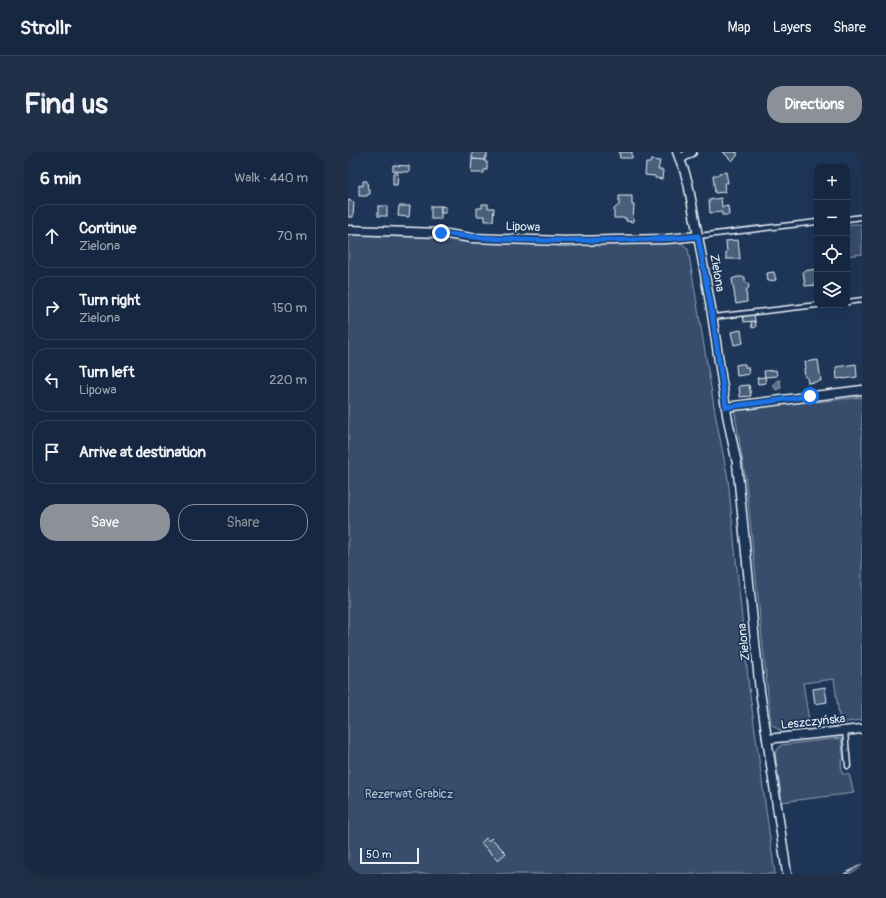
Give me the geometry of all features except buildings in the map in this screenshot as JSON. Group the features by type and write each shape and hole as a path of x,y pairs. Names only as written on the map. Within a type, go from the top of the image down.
{"street":[{"name":"Zielona","path":"692,152 678,155 688,183 713,317 726,407 738,471 760,691 787,874"},
{"name":"Lipowa","path":"348,230 441,233 471,238 565,241 667,239 698,236"},
{"path":"726,407 862,390"},
{"name":"Leszczyńska","path":"767,739 862,729"}],"lane":[{"path":"850,218 862,217"},
{"path":"698,236 814,222"},
{"path":"850,302 862,300"},
{"path":"713,317 814,305"},
{"path":"844,731 848,766"}],"green space":[{"path":"862,224 862,254 850,256 850,225"},
{"name":"Rezerwat Grabicz","path":"348,234 682,243 688,249 716,418 728,479 749,688 775,874 348,874"},
{"path":"862,397 862,720 840,723 834,679 803,683 810,727 779,730 771,724 746,482 734,408 815,398 816,402"},
{"path":"841,738 844,760 841,760 842,774 849,774 854,793 782,802 775,753 781,745"}],"shaded area":[{"path":"780,380 781,388 776,390 773,385"}],"route":[{"path":"441,233 471,238 565,241 667,239 698,236 726,407 810,396"}]}
